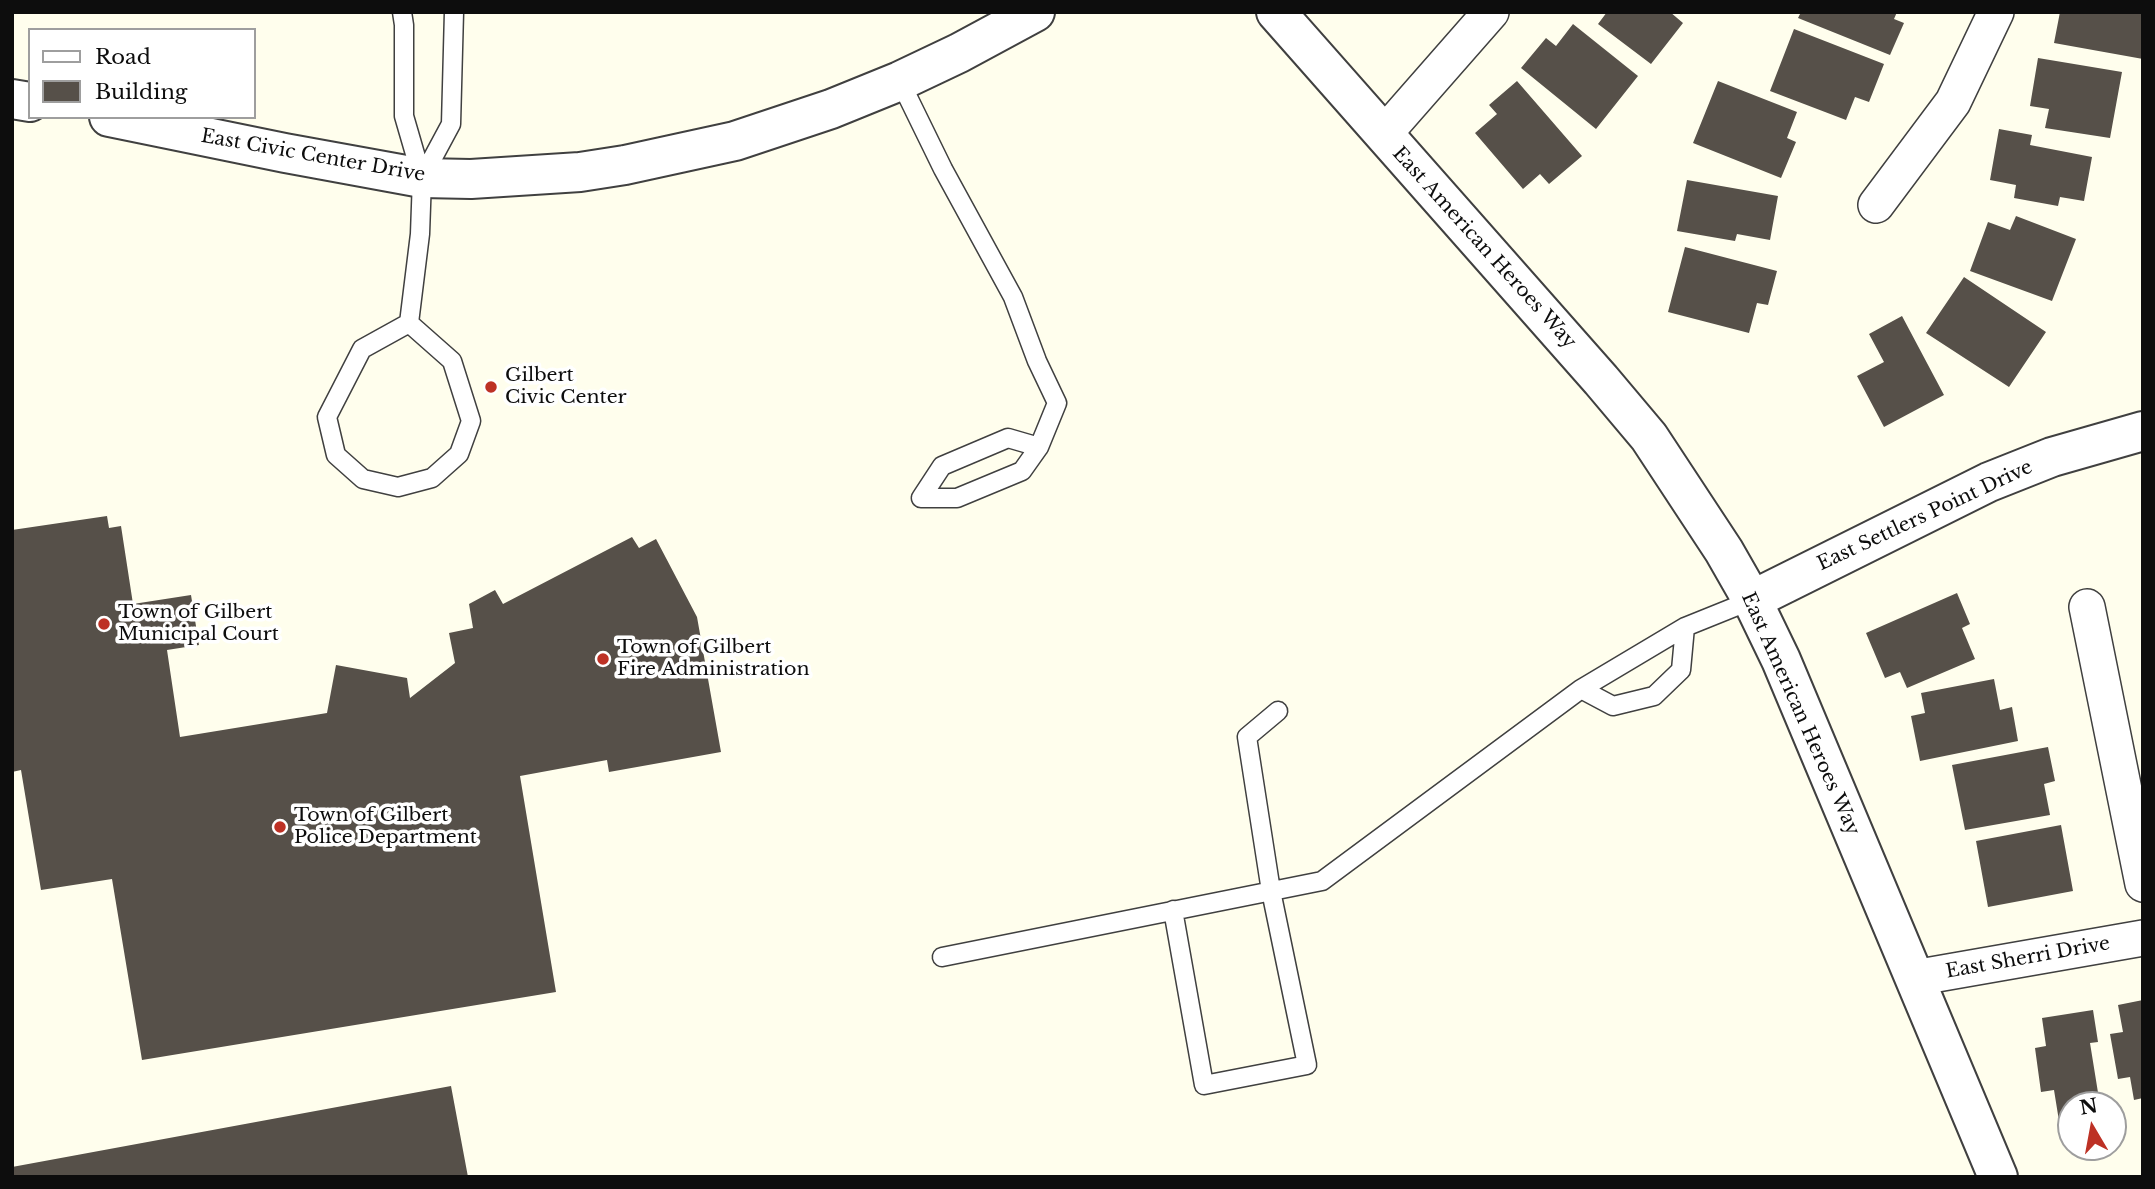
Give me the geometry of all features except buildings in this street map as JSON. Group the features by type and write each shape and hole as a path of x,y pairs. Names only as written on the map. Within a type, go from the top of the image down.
{"street":[{"name":"East Civic Center Drive","path":"118,119 422,178 485,178 580,172 735,141 831,109 959,53 1035,12"},
{"name":"East American Heroes Way","path":"1276,12 1649,437 1711,531 1752,600 1780,660 1998,1177"},
{"path":"1384,134 1491,12"},
{"path":"1877,205 1953,102 1996,12"},
{"name":"East Settlers Point Drive","path":"1752,600 1989,482 2052,457 2143,431"},
{"path":"2087,607 2143,884"},
{"name":"East Sherri Drive","path":"1914,978 2143,938"}],"lane":[{"path":"402,12 404,116 422,178 420,233 409,323"},
{"path":"422,178 451,124 454,12"},
{"path":"900,81 943,169 1013,296 1037,361 1057,403 1039,447 1022,471 957,498 921,498 942,466 953,461 1008,438 1039,447"},
{"path":"409,323 452,361 471,421 458,454 450,462 432,478 398,487 363,479 336,455 327,417 362,349 409,323"},
{"path":"942,957 1322,881 1581,689 1685,627 1752,600"},
{"path":"1581,689 1613,706 1654,696 1681,670 1685,627"},
{"path":"1173,910 1204,1085 1307,1065 1271,891 1247,737 1278,711"}],"place":[{"name":"Gilbert Civic Center","path":"491,387"},
{"name":"Town of Gilbert Municipal Court","path":"104,624"},
{"name":"Town of Gilbert Fire Administration","path":"603,659"},
{"name":"Town of Gilbert Police Department","path":"280,827"}]}
